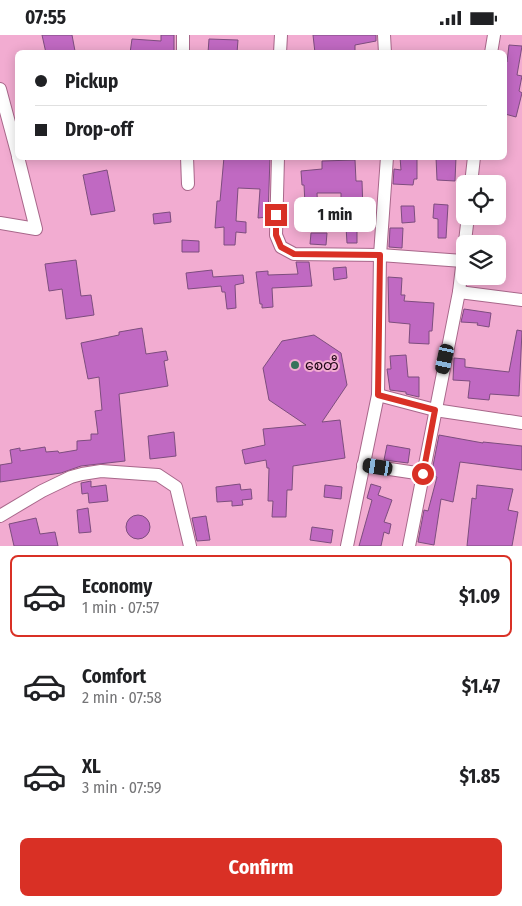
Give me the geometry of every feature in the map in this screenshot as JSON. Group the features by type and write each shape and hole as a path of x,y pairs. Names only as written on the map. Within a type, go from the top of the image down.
{"street":[{"path":"183,35 183,50"},
{"path":"280,50 281,35"},
{"path":"384,35 385,50"},
{"path":"492,50 494,35"},
{"path":"0,89 15,146"},
{"path":"0,223 36,229 19,160"},
{"path":"187,160 188,184"},
{"path":"278,160 276,235 281,247 294,254 380,255 456,260"},
{"path":"347,546 378,395 380,255 387,160"},
{"path":"472,175 474,160"},
{"path":"409,546 460,285"},
{"path":"459,292 522,300"},
{"path":"378,395 435,410 522,423"},
{"path":"363,465 423,474"},
{"path":"0,515 42,491 82,473 101,471 158,475 176,487 190,546"}],"building":[{"path":"42,35 72,35 75,50 45,50"},
{"path":"161,35 174,35 174,50 130,50 132,39 161,41"},
{"path":"313,35 376,35 376,41 355,45 355,50 315,50"},
{"path":"209,39 238,40 237,50 208,50"},
{"path":"509,45 522,46 517,75 522,76 519,91 522,93 516,117 507,115 507,62"},
{"path":"224,160 270,160 268,217 258,218 260,189 238,188 236,221 246,222 246,233 236,232 235,245 224,245 224,227 215,228 217,201 220,201"},
{"path":"355,160 356,181 362,181 363,211 357,211 357,243 347,243 346,227 341,227 341,193 317,193 318,213 298,215 298,204 305,204 301,171 322,169 322,161"},
{"path":"400,160 417,160 417,179 414,179 413,185 393,184 394,169 401,170"},
{"path":"436,160 456,160 455,181 437,180"},
{"path":"107,170 115,211 91,215 83,175"},
{"path":"434,204 448,205 446,238 438,238 438,219 433,218"},
{"path":"401,206 414,206 415,222 402,223"},
{"path":"170,212 171,222 154,224 153,214"},
{"path":"390,228 403,228 402,248 389,247"},
{"path":"311,233 327,233 326,245 310,244"},
{"path":"182,240 199,241 199,252 182,252"},
{"path":"76,260 81,296 91,295 94,315 66,319 62,289 49,291 45,264"},
{"path":"296,262 309,262 312,286 272,288 273,307 262,308 256,272 268,271 268,275 298,274"},
{"path":"346,267 347,278 334,280 333,268"},
{"path":"212,270 213,277 243,275 244,283 235,285 236,308 227,309 225,292 222,292 221,286 188,289 186,273"},
{"path":"388,277 402,278 401,295 405,295 404,301 434,303 432,331 429,331 429,344 409,343 410,324 389,322"},
{"path":"464,309 491,313 489,327 477,325 478,323 461,322"},
{"path":"142,328 146,354 166,351 168,360 164,361 168,386 119,394 125,461 81,466 61,473 0,482 0,465 12,463 10,450 20,448 20,451 45,447 46,452 58,451 59,453 77,450 77,441 91,440 91,434 98,434 95,411 102,410 99,377 88,379 81,343 119,335 119,332"},
{"path":"517,330 522,331 519,396 490,394 489,400 468,398 470,381 453,380 454,358 465,359 465,367 509,372"},
{"path":"314,335 341,353 347,385 322,422 340,420 345,458 293,466 292,490 287,490 286,517 272,517 273,501 268,501 269,468 267,468 266,460 245,464 242,450 265,445 263,429 306,425 269,400 263,368 282,341"},
{"path":"406,355 408,377 419,377 419,397 406,394 406,392 390,390 387,369 391,369 390,356"},
{"path":"174,432 176,456 150,459 148,436"},
{"path":"439,435 483,443 522,446 522,470 460,462 453,502 441,499 434,545 418,542 424,510 428,511 437,477 431,476"},
{"path":"387,445 410,449 408,463 384,460"},
{"path":"91,481 91,487 106,485 108,501 89,503 88,493 82,494 81,483"},
{"path":"240,484 241,490 251,489 252,499 242,500 243,505 232,506 232,501 217,502 216,487"},
{"path":"371,484 381,487 378,495 392,500 384,522 391,524 389,534 384,532 381,546 359,546 372,500 367,498"},
{"path":"325,485 342,487 341,499 324,497"},
{"path":"477,485 513,489 508,510 518,512 512,546 467,546 472,498 476,499"},
{"path":"88,508 91,532 79,533 77,510"},
{"path":"138,515 146,519 150,527 146,535 138,539 130,535 126,527 130,519"},
{"path":"206,516 210,540 197,541 192,518"},
{"path":"36,518 40,534 55,532 58,546 14,546 9,524"},
{"path":"312,527 333,530 331,543 310,540"}],"place":[{"name":"စေတီ","path":"295,365"}],"route":[{"path":"276,215 276,235 281,247 294,254 380,255 378,395 435,410 423,474"}]}
